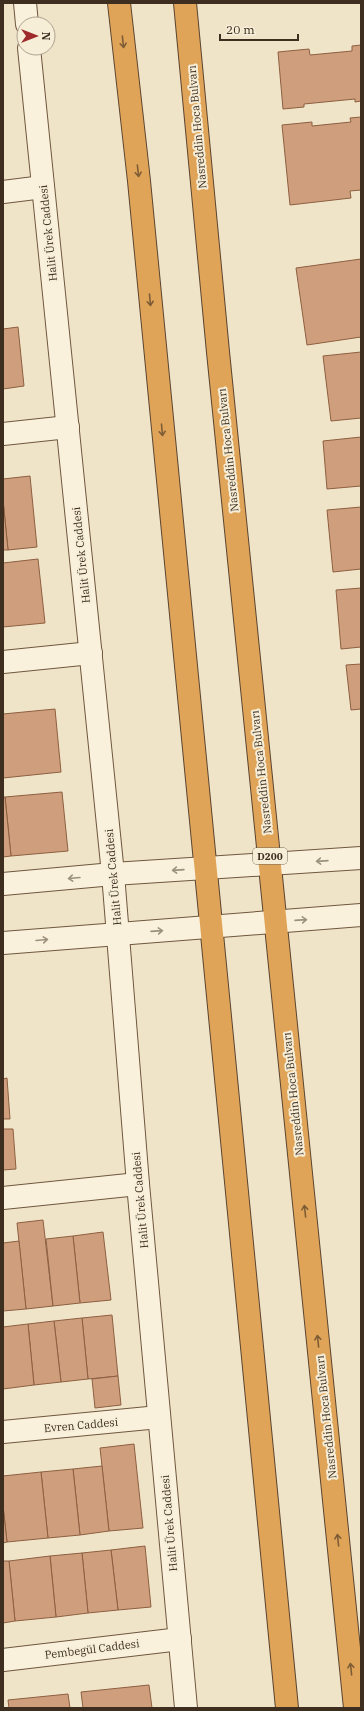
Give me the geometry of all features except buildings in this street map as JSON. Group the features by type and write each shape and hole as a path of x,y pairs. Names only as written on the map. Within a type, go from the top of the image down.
{"highway":[{"path":"119,3 140,189 210,927 287,1708"},
{"name":"Nasreddin Hoca Bulvarı","path":"185,3 218,352 271,864 275,922 354,1708"}],"street":[{"path":"24,3 26,16"},
{"name":"Halit Ürek Caddesi","path":"30,56 113,874 138,1184 186,1708"},
{"path":"3,192 44,187"},
{"path":"3,434 68,427"},
{"path":"3,662 91,653"},
{"path":"3,884 113,874 361,858"},
{"path":"3,943 361,915"},
{"path":"3,1198 138,1184"},
{"name":"Evren Caddesi","path":"3,1432 159,1417"},
{"name":"Pembegül Caddesi","path":"3,1660 180,1639"}]}
